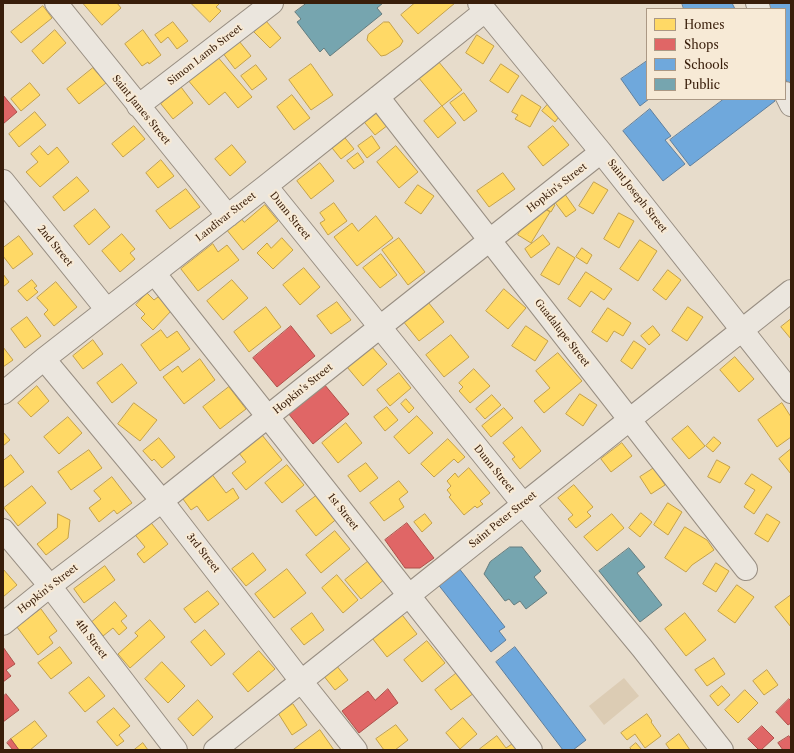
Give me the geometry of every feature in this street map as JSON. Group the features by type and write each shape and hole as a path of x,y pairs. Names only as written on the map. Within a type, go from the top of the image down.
{"street":[{"name":"Saint James Street","path":"56,3 228,216"},
{"name":"Simon Lamb Street","path":"138,106 272,3"},
{"name":"Landivar Street","path":"3,393 44,359 155,274 378,97 482,7"},
{"name":"Saint Joseph Street","path":"482,7 601,152 791,392"},
{"path":"786,95 791,106"},
{"name":"Guadalupe Street","path":"378,97 746,569"},
{"name":"Hopkin's Street","path":"3,624 50,586 162,501 601,152"},
{"name":"2nd Street","path":"3,181 10,203 107,310"},
{"name":"Dunn Street","path":"266,186 522,504 642,648 722,750"},
{"name":"1st Street","path":"155,274 531,750"},
{"name":"Saint Peter Street","path":"214,750 791,291"},
{"name":"3rd Street","path":"44,359 162,501 356,750"},
{"name":"4th Street","path":"3,530 50,586 176,750"}],"shaded area":[{"path":"624,678 639,696 604,725 589,706"}],"building: Homes":[{"path":"83,3 117,3 121,8 102,25"},
{"path":"191,3 220,3 216,7 221,11 210,22"},
{"path":"415,3 455,3 418,34 401,15"},
{"path":"43,6 52,18 21,43 11,32"},
{"path":"266,21 281,38 270,48 254,32"},
{"path":"173,22 188,41 177,49 168,37 161,43 155,35"},
{"path":"384,22 389,22 403,41 400,46 386,55 381,56 367,40 368,35"},
{"path":"55,30 66,43 43,64 32,51"},
{"path":"143,30 161,55 149,64 148,62 142,66 125,44"},
{"path":"477,35 494,46 483,64 466,53"},
{"path":"235,36 251,56 235,69 219,48"},
{"path":"216,55 252,97 238,108 225,92 209,105 187,79"},
{"path":"438,61 462,90 442,106 418,77"},
{"path":"311,64 333,95 311,110 289,80"},
{"path":"501,64 519,76 508,93 490,81"},
{"path":"256,65 267,79 252,90 241,76"},
{"path":"93,68 106,83 79,104 67,89"},
{"path":"30,83 40,95 21,111 11,99"},
{"path":"181,87 193,103 173,119 161,104"},
{"path":"464,93 477,111 464,121 450,103"},
{"path":"292,95 310,118 294,130 277,107"},
{"path":"522,95 541,107 530,127 515,119 518,115 512,112"},
{"path":"549,103 562,113 555,122 542,111"},
{"path":"442,106 456,123 438,138 424,121"},
{"path":"373,107 388,125 375,135 360,117"},
{"path":"35,112 46,125 19,147 9,134"},
{"path":"134,126 145,139 123,157 112,144"},
{"path":"553,126 569,145 543,166 528,147"},
{"path":"341,133 354,149 341,159 328,143"},
{"path":"372,136 380,148 367,158 358,146"},
{"path":"232,145 246,162 230,176 215,159"},
{"path":"40,146 48,155 57,147 69,162 40,187 26,172 38,162 31,154"},
{"path":"396,146 418,172 399,188 377,162"},
{"path":"358,153 364,162 354,169 347,161"},
{"path":"161,160 174,176 158,188 146,173"},
{"path":"320,163 334,181 311,199 297,181"},
{"path":"503,173 515,189 489,207 477,191"},
{"path":"77,177 89,191 64,211 53,197"},
{"path":"594,182 608,190 593,214 579,206"},
{"path":"418,185 434,196 421,214 405,203"},
{"path":"186,189 200,207 170,229 156,211"},
{"path":"562,190 576,210 566,217 551,197"},
{"path":"547,200 555,205 551,212 543,207"},
{"path":"334,203 347,221 328,235 320,223 325,220 320,213"},
{"path":"537,204 550,212 531,243 518,235"},
{"path":"265,205 278,221 243,250 226,229 240,217 244,222"},
{"path":"95,209 110,227 89,245 74,226"},
{"path":"619,213 634,221 619,248 604,239"},
{"path":"376,216 393,238 357,266 334,237 352,223 358,231"},
{"path":"122,234 135,249 130,253 135,259 120,272 102,251"},
{"path":"543,235 550,244 531,258 525,249"},
{"path":"19,236 33,254 13,269 3,256 3,248"},
{"path":"282,238 293,250 273,269 257,253 267,243 271,248"},
{"path":"399,238 425,272 408,285 382,250"},
{"path":"640,240 657,251 638,281 620,269"},
{"path":"213,244 218,252 227,245 239,260 198,291 181,269"},
{"path":"558,247 575,258 559,285 541,275"},
{"path":"582,248 592,255 587,264 576,257"},
{"path":"381,254 397,275 380,288 363,268"},
{"path":"304,268 320,287 300,305 283,285"},
{"path":"668,270 681,280 666,300 653,290"},
{"path":"586,272 612,289 604,300 591,291 580,307 568,299"},
{"path":"3,274 9,282 3,287"},
{"path":"32,280 37,286 34,288 38,292 27,301 18,291"},
{"path":"232,280 248,298 223,320 207,301"},
{"path":"56,282 77,307 54,326 44,314 48,310 37,298"},
{"path":"504,289 526,308 508,329 486,311"},
{"path":"147,293 154,300 158,297 172,310 153,330 141,318 145,314 136,305"},
{"path":"337,302 351,320 331,334 317,316"},
{"path":"428,302 444,322 419,341 403,321"},
{"path":"266,307 281,327 249,352 234,332"},
{"path":"688,307 703,317 687,341 672,331"},
{"path":"608,308 631,323 623,336 614,331 607,342 592,332"},
{"path":"27,317 41,336 25,348 11,329"},
{"path":"791,319 791,339 781,327"},
{"path":"526,326 548,341 535,361 512,346"},
{"path":"653,326 660,335 649,345 641,336"},
{"path":"161,330 167,338 177,331 190,349 160,371 141,345"},
{"path":"451,335 469,357 444,377 426,355"},
{"path":"93,340 103,354 83,369 73,356"},
{"path":"634,341 646,349 632,369 621,361"},
{"path":"371,346 387,364 363,386 347,367"},
{"path":"3,347 13,360 3,367"},
{"path":"558,353 582,381 544,413 534,401 550,388 536,371"},
{"path":"735,357 754,379 739,392 720,370"},
{"path":"200,359 215,380 184,404 163,377 178,366 182,372"},
{"path":"122,364 137,383 112,403 97,383"},
{"path":"474,369 490,386 470,403 459,391 463,387 459,383"},
{"path":"399,373 411,388 390,406 377,390"},
{"path":"37,386 49,401 31,417 18,403"},
{"path":"229,387 246,409 220,429 203,407"},
{"path":"580,394 597,405 583,426 566,414"},
{"path":"492,395 501,405 485,419 476,409"},
{"path":"406,399 414,408 409,413 401,404"},
{"path":"134,403 157,420 140,441 118,424"},
{"path":"782,403 791,417 791,437 777,447 758,420"},
{"path":"387,407 398,420 385,431 374,417"},
{"path":"504,408 513,418 491,437 482,426"},
{"path":"417,416 433,433 409,454 394,437"},
{"path":"68,417 82,433 59,454 44,437"},
{"path":"346,423 362,443 338,463 322,443"},
{"path":"688,426 705,446 689,459 672,439"},
{"path":"522,427 541,451 520,469 512,459 515,457 503,443"},
{"path":"3,432 10,440 3,446"},
{"path":"262,435 282,460 246,490 232,473 246,462 239,453"},
{"path":"714,437 721,443 713,452 706,446"},
{"path":"159,438 175,457 162,468 154,459 152,461 143,451"},
{"path":"448,439 465,457 458,463 454,459 434,477 421,464"},
{"path":"622,443 632,456 611,472 601,459"},
{"path":"791,449 791,474 779,459"},
{"path":"89,450 102,468 71,490 58,472"},
{"path":"11,455 24,472 3,488 3,461"},
{"path":"717,460 730,467 720,483 708,477"},
{"path":"366,463 378,478 360,492 348,476"},
{"path":"287,465 304,485 282,503 265,483"},
{"path":"469,468 490,493 480,501 483,504 477,508 475,506 464,515 449,497 451,495 447,490 451,486 447,481 455,473 458,477"},
{"path":"654,468 665,485 651,494 640,477"},
{"path":"208,469 226,493 233,488 239,498 208,521 197,506 191,510 178,492"},
{"path":"752,474 772,487 754,514 744,507 755,490 745,484"},
{"path":"112,477 132,503 117,514 114,510 99,522 89,508 101,499 94,491"},
{"path":"399,481 408,492 399,499 404,507 384,521 370,503"},
{"path":"574,485 593,507 587,512 591,516 576,528 568,519 573,515 558,498"},
{"path":"32,486 46,503 18,526 4,508"},
{"path":"320,493 339,517 316,536 296,511"},
{"path":"668,503 682,512 668,535 654,525"},
{"path":"641,513 652,522 640,537 629,528"},
{"path":"58,514 70,520 68,538 46,555 37,544 57,528"},
{"path":"425,514 432,523 422,532 414,522"},
{"path":"612,514 624,528 597,551 584,537"},
{"path":"767,514 780,522 768,542 755,534"},
{"path":"148,519 168,544 144,563 137,554 145,547 132,531"},
{"path":"685,527 707,540 714,550 692,565 686,572 665,558"},
{"path":"335,531 350,549 321,573 306,555"},
{"path":"253,553 266,570 246,586 232,569"},
{"path":"371,559 386,578 361,599 345,580"},
{"path":"716,563 729,571 716,592 703,584"},
{"path":"105,566 115,580 84,603 74,589"},
{"path":"3,569 17,585 3,597"},
{"path":"287,569 306,593 274,618 255,594"},
{"path":"337,575 358,600 343,613 322,588"},
{"path":"737,585 754,597 735,623 718,611"},
{"path":"208,591 219,604 195,623 184,609"},
{"path":"791,595 791,627 775,607"},
{"path":"115,602 127,616 121,621 127,628 119,635 113,628 103,636 92,622"},
{"path":"41,609 57,631 49,637 53,643 38,655 17,627"},
{"path":"399,611 417,634 387,657 369,634"},
{"path":"312,613 324,630 304,645 291,629"},
{"path":"685,613 706,640 686,656 665,629"},
{"path":"150,620 165,637 130,668 118,654 138,636 135,633"},
{"path":"205,630 225,654 211,666 191,642"},
{"path":"427,641 445,663 422,682 404,660"},
{"path":"60,647 72,663 51,679 38,663"},
{"path":"259,651 275,669 248,692 233,674"},
{"path":"714,658 725,674 707,686 695,670"},
{"path":"162,662 185,686 168,703 145,679"},
{"path":"336,665 348,680 335,690 323,675"},
{"path":"767,670 778,685 764,695 753,681"},
{"path":"458,672 474,693 451,710 435,690"},
{"path":"89,677 105,696 85,712 69,693"},
{"path":"722,686 730,695 718,706 710,696"},
{"path":"745,690 758,703 738,723 725,710"},
{"path":"198,700 213,717 193,736 178,719"},
{"path":"293,704 307,725 292,735 278,713"},
{"path":"114,708 130,726 119,735 124,741 117,746 97,722"},
{"path":"647,714 661,736 645,748 635,734 627,740 621,733"},
{"path":"463,718 477,734 460,749 446,733"},
{"path":"35,721 47,736 30,750 19,750 11,739"},
{"path":"396,725 408,740 395,750 384,750 376,739"},
{"path":"320,730 334,750 293,750"},
{"path":"679,734 690,750 670,750 666,744"},
{"path":"497,736 506,748 515,742 522,750 480,749"},
{"path":"143,743 148,750 134,750"},
{"path":"636,743 642,750 632,750 630,748"}],"building: Shops":[{"path":"3,95 17,112 3,124"},
{"path":"291,326 315,356 277,387 253,358"},
{"path":"324,384 349,414 313,444 288,413"},
{"path":"407,523 434,558 420,568 405,568 385,540"},
{"path":"3,647 15,664 6,670 11,676 3,682"},
{"path":"388,689 398,703 359,733 342,711 368,691 375,700"},
{"path":"6,694 19,710 3,722 3,697"},
{"path":"789,699 791,701 791,723 788,725 776,712"},
{"path":"762,726 774,738 761,750 759,750 748,739"},
{"path":"789,736 791,739 791,750 783,750 778,743"},
{"path":"11,739 19,750 13,750 7,743"}],"building: Schools":[{"path":"682,3 732,3 734,8 684,8"},
{"path":"768,3 791,3 791,83 787,84 786,80 786,8 769,8"},
{"path":"646,62 646,100 648,100 640,106 621,79"},
{"path":"723,100 775,101 690,166 670,140"},
{"path":"650,109 671,136 665,140 685,164 663,181 623,131"},
{"path":"458,567 505,627 499,631 506,640 491,652 437,583"},
{"path":"515,647 586,740 573,750 563,750 496,662"}],"building: Public":[{"path":"307,3 383,3 377,8 382,14 330,56 324,48 320,52 297,22 301,19 295,12"},
{"path":"510,547 522,547 541,571 534,577 547,593 526,609 520,601 514,605 509,599 505,601 484,574 490,562"},
{"path":"629,548 645,567 637,573 662,605 640,622 599,571"}]}
